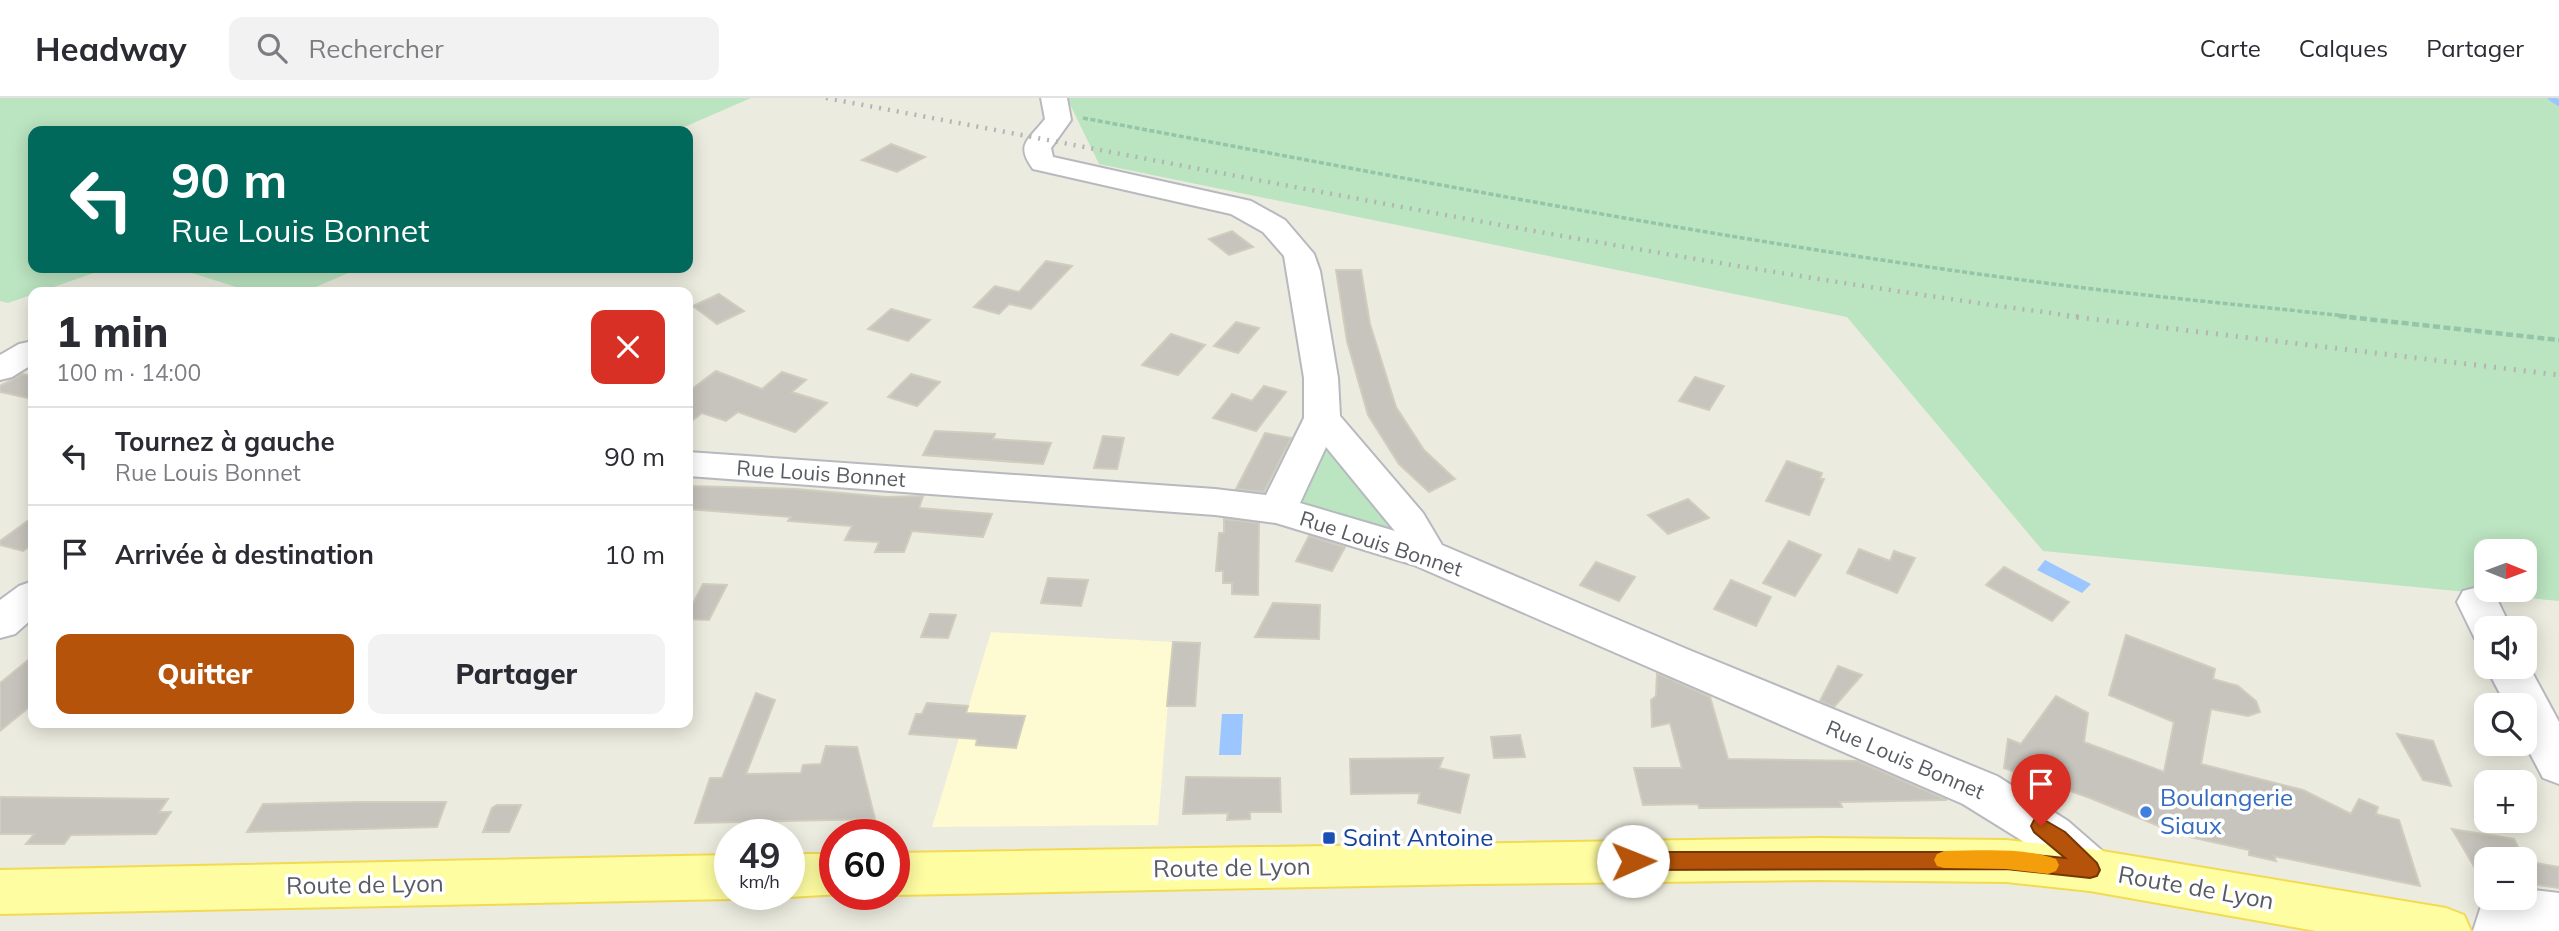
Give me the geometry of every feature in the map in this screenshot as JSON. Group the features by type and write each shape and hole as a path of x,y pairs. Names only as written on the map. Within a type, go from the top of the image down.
{"main road":[{"name":"Route de Lyon","path":"910,874 1818,859 2006,860 2090,870 2308,919 2446,931"},
{"name":"Route de Lyon","path":"0,892 714,877"}],"street":[{"path":"1057,105 1058,120 1037,148 1037,155 1043,163 1223,201 1260,216 1287,239 1299,254 1321,378 1322,418 1278,510"},
{"path":"0,370 21,349"},
{"path":"1322,418 1409,522 1428,555"},
{"name":"Rue Louis Bonnet","path":"693,464 1215,502 1278,510 1428,555 1980,790 2025,815 2058,838 2090,870"},
{"path":"0,623 28,600"},
{"path":"2514,679 2559,765"},
{"path":"2498,931 2500,919 2518,910 2559,916"}],"path":[{"path":"1057,105 1494,195 1779,243 2052,284 2559,340"}],"shaded area":[{"path":"991,632 1173,642 1158,825 932,827"}],"green space":[{"path":"0,98 751,98 687,126 28,126 28,273 94,273 54,287 28,287 28,296 8,303 0,301"},
{"path":"1067,98 2559,98 2559,601 2538,599 2538,539 2474,539 2474,593 2043,551 1847,317 1099,164"},
{"path":"192,273 348,273 316,287 236,287"},
{"path":"1327,448 1394,525 1390,530 1299,502 1320,451"}],"water":[{"path":"2045,560 2091,584 2082,593 2037,570"},
{"path":"1222,714 1243,714 1241,755 1219,755"}],"building":[{"path":"891,144 925,157 897,172 862,160"},
{"path":"1232,231 1253,247 1229,255 1209,239"},
{"path":"1046,261 1072,266 1031,309 1009,304 999,314 974,307 995,286 1019,292"},
{"path":"1336,270 1361,270 1370,324 1396,407 1424,450 1455,479 1429,492 1399,464 1368,415 1347,341"},
{"path":"719,294 744,311 717,324 693,306"},
{"path":"891,309 930,320 908,341 868,329"},
{"path":"1236,322 1259,328 1238,353 1214,346"},
{"path":"1171,334 1205,345 1178,375 1142,365"},
{"path":"716,371 762,389 782,372 806,380 792,392 827,403 795,432 738,412 726,421 702,413 693,420 693,388"},
{"path":"22,374 28,375 28,398 0,392 0,386"},
{"path":"911,374 940,382 917,406 888,397"},
{"path":"1695,377 1724,386 1709,410 1679,401"},
{"path":"1264,386 1286,392 1256,431 1213,418 1232,394 1252,401"},
{"path":"935,431 995,434 993,439 1051,443 1043,464 923,455"},
{"path":"1265,433 1291,438 1264,492 1236,489"},
{"path":"1103,436 1124,438 1117,469 1094,468"},
{"path":"1787,461 1822,473 1820,479 1824,479 1809,515 1766,501"},
{"path":"693,486 796,489 886,497 923,496 919,508 992,514 983,537 912,531 904,552 875,552 879,542 845,540 852,526 788,521 791,517 693,509"},
{"path":"1688,499 1709,518 1668,534 1648,515"},
{"path":"1224,519 1259,523 1258,595 1232,594 1232,583 1223,583 1223,571 1216,571 1219,533 1224,533"},
{"path":"28,521 28,548 23,551 0,545 0,541"},
{"path":"1309,536 1345,547 1332,571 1296,561"},
{"path":"1789,541 1821,555 1795,596 1763,583"},
{"path":"1859,549 1890,561 1894,551 1915,558 1897,593 1847,573"},
{"path":"1596,562 1635,577 1619,601 1580,585"},
{"path":"2004,567 2069,602 2052,621 1986,585"},
{"path":"1048,578 1088,580 1081,606 1041,603"},
{"path":"1731,580 1771,597 1756,626 1714,609"},
{"path":"703,584 727,585 709,620 693,619 693,603"},
{"path":"1273,603 1320,605 1319,639 1255,637"},
{"path":"930,614 956,615 948,638 921,637"},
{"path":"2126,635 2215,669 2213,679 2238,686 2256,701 2260,712 2248,716 2211,709 2201,764 2303,790 2351,814 2359,799 2378,807 2376,814 2399,820 2420,886 2274,856 2276,861 2249,855 2249,850 2181,835 2090,798 2004,768 2008,739 2021,744 2056,696 2088,713 2084,742 2164,772 2174,722 2109,695"},
{"path":"1173,642 1200,643 1195,706 1167,706"},
{"path":"28,660 28,708 0,731 0,683"},
{"path":"1838,666 1862,675 1834,707 1820,701"},
{"path":"1657,673 1710,697 1728,759 1858,761 1947,800 1840,802 1842,807 1699,808 1698,804 1643,805 1634,768 1682,768 1670,723 1652,727 1651,700 1656,696"},
{"path":"756,693 775,700 746,774 801,773 803,765 821,764 826,746 857,747 875,819 714,819 714,823 695,823 710,778 722,778"},
{"path":"927,703 968,706 966,713 1025,716 1016,748 976,745 977,739 909,734 916,714 922,714"},
{"path":"2397,734 2433,741 2451,786 2423,780"},
{"path":"1520,735 1525,757 1494,758 1491,737"},
{"path":"1443,758 1439,768 1469,775 1460,813 1418,803 1420,793 1351,794 1350,759"},
{"path":"1186,777 1280,778 1281,812 1250,812 1250,819 1227,820 1228,813 1183,814"},
{"path":"0,797 168,799 159,812 171,812 156,834 71,835 64,844 26,844 34,834 0,834"},
{"path":"446,802 437,827 247,832 263,804"},
{"path":"497,805 521,805 509,832 483,832 492,808"},
{"path":"2452,829 2514,839 2518,847 2474,847 2474,866"},
{"path":"2537,863 2559,867 2559,888 2537,885"}],"waterway":[{"path":"2551,98 2559,103"}],"railway":[{"path":"826,98 1609,244 1766,271 2081,317"},
{"path":"2067,316 2559,375"}],"slow traffic":[{"path":"1944,860 2006,860 2048,865"}],"place":[{"name":"Boulangerie Siaux","path":"2146,812"},
{"name":"Saint Antoine","path":"1329,838"}],"route":[{"path":"1633,861 2006,860 2090,870 2058,838 2041,826"}]}
